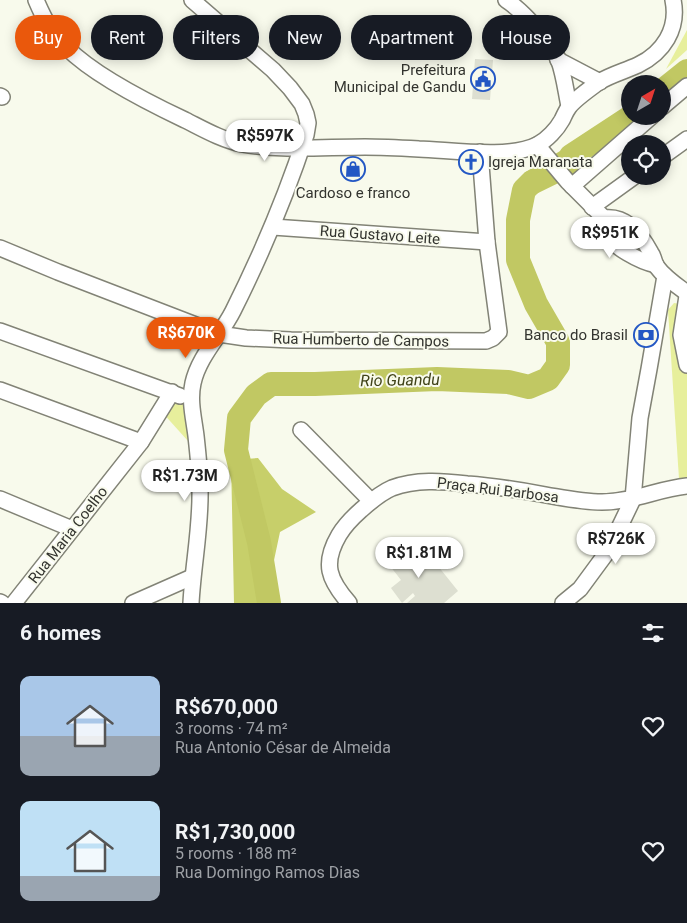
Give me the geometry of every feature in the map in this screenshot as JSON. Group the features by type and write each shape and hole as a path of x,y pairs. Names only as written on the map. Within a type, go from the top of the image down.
{"street":[{"path":"36,0 46,22 69,50 91,67 125,88 216,136 247,144 285,149 366,147 480,152 513,152 543,145 560,123 569,106 600,82 639,64 657,52 668,38 674,23 675,8 673,0"},
{"path":"191,603 192,577 199,525 200,489 191,400 193,384 211,344 233,311 273,227 302,148 308,123 302,104 290,88 273,70 192,0"},
{"path":"506,0 523,15"},
{"path":"558,60 600,82"},
{"path":"558,60 569,106"},
{"path":"671,99 687,86"},
{"path":"570,184 641,125"},
{"path":"671,151 687,139"},
{"path":"543,145 570,184 604,218 606,234 612,242 660,270 687,295 682,335 687,365"},
{"path":"480,152 487,242"},
{"path":"592,207 623,185"},
{"path":"563,603 580,589 608,550 633,499 640,418 649,369 660,270 650,250 632,226 622,219 613,216 604,218"},
{"name":"Rua Gustavo Leite","path":"273,227 487,242"},
{"name":"Rua Humberto de Campos","path":"0,248 219,334 246,338 292,340 486,342 499,332 487,242"},
{"path":"0,331 191,400"},
{"path":"0,390 141,442"},
{"name":"Rua Maria Coelho","path":"14,603 141,442 172,392"},
{"path":"301,430 370,501"},
{"name":"Praça Rui Barbosa","path":"349,603 339,592 329,574 330,558 334,544 345,526 370,501 391,489 413,483 442,481 599,502 617,502 674,487 687,486"},
{"path":"0,500 72,529"},
{"path":"133,603 192,577"}],"shaded area":[{"path":"687,30 687,50 666,69"},
{"path":"565,148 581,172 532,196 532,182 524,173"},
{"path":"674,303 681,304 687,372 687,479 679,479 668,310"},
{"path":"174,397 184,397 197,451 161,411"},
{"path":"258,458 282,489 316,512 280,532 273,565 279,603 234,603 231,460"}],"building":[{"name":"Prefeitura Municipal de Gandu","path":"475,59 493,60 490,100 472,99"},
{"path":"621,226 630,229 646,258 612,234"},
{"path":"401,543 419,566 430,556 458,591 444,603 407,603 415,596 413,593 402,603 391,588 401,580 383,557"}],"waterway":[{"name":"Rio Guandu","path":"671,84 687,71"},
{"name":"Rio Guandu","path":"571,156 621,123"},
{"name":"Rio Guandu","path":"269,603 259,542 236,450 239,418 256,395 271,384 437,379 508,382 529,387 548,379 558,365 558,342 536,304 518,260 518,220 524,190 532,182"}],"place":[{"name":"Prefeitura Municipal de Gandu","path":"483,79"},
{"name":"Igreja Maranata","path":"471,162"},
{"name":"Cardoso e franco","path":"353,169"},
{"name":"Banco do Brasil","path":"646,335"}]}
